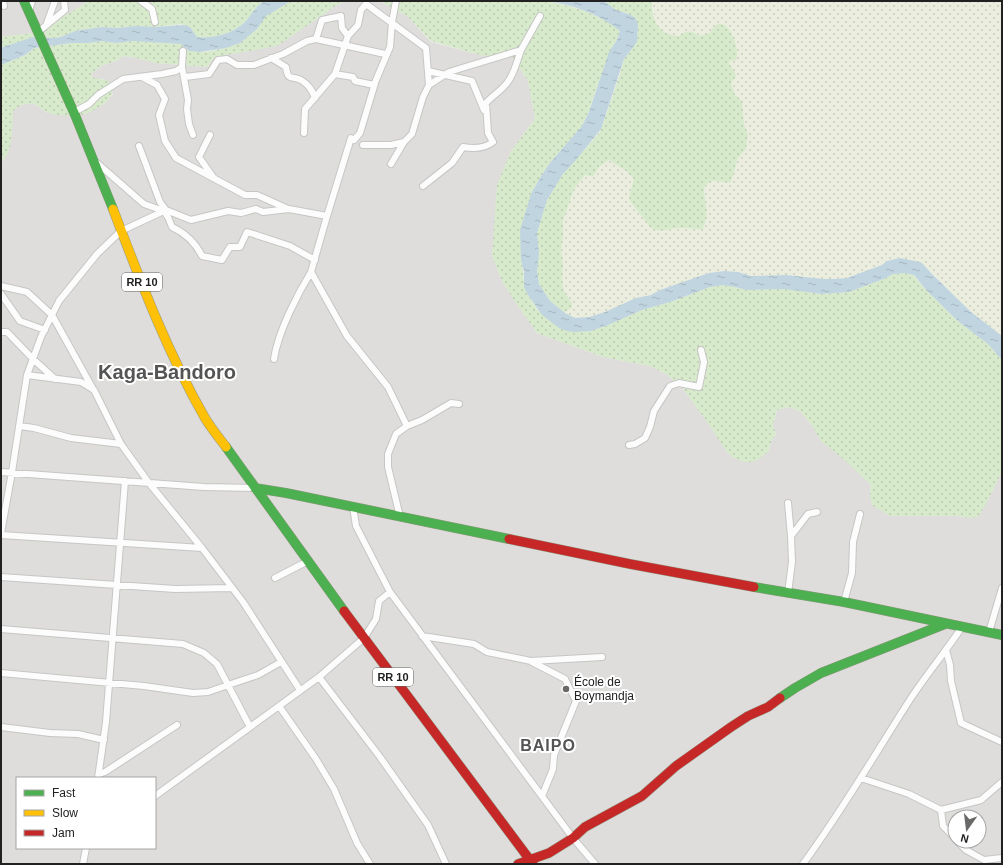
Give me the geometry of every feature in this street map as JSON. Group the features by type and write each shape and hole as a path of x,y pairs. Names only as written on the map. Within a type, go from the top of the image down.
{"street":[{"name":"RR 10","path":"24,1 74,112 121,231 190,390 206,418 364,638 531,862"},
{"path":"29,11 32,1"},
{"path":"47,25 55,1"},
{"path":"38,32 65,10 64,1"},
{"path":"141,1 152,9 155,22"},
{"path":"274,359 276,348 293,306 311,272 327,216 353,139 360,133 374,85 390,46 396,1"},
{"path":"304,134 305,109 335,74 348,36 358,25 361,10 366,4 426,48 429,85"},
{"path":"316,39 322,20 341,16 342,28 348,36"},
{"path":"423,186 452,163 463,147 472,149 482,148 493,142 488,133 486,103 493,95 502,90 508,82 520,50 540,16"},
{"path":"185,76 210,74 218,60 227,58 237,65 254,65 283,54 307,40 316,39 386,54"},
{"path":"391,164 404,142 412,134 423,97 429,85 449,72 520,50"},
{"path":"183,51 182,67 185,76 188,100 188,124 193,135"},
{"path":"271,58 286,67 287,75 290,78 299,79 311,88 315,98"},
{"path":"74,112 89,104 98,95 123,79 169,73 182,67"},
{"path":"428,72 472,81 486,115"},
{"path":"335,74 352,77 355,82 374,85"},
{"path":"142,76 157,85 165,99 159,115 165,141 176,158 245,195 257,195 289,209 327,216"},
{"path":"210,136 200,157 214,178"},
{"path":"363,145 404,142"},
{"path":"139,146 160,202 172,227 181,231 198,248 202,256 222,260 230,247 240,247 247,232 290,246 315,260"},
{"path":"94,160 144,204 191,220 228,211 241,213 256,209 263,212 289,209"},
{"path":"165,210 121,231 97,254 59,301 45,330 27,375 1,534 202,548"},
{"path":"311,272 347,336 388,387 407,426"},
{"path":"1,286 27,292 52,315 94,390 121,444 149,483 202,548 243,602 300,690"},
{"path":"1,294 20,321 45,330"},
{"path":"1,332 7,332 33,359 56,379"},
{"path":"629,446 645,438 650,427 654,411 670,386 679,382 699,387 704,362 701,350"},
{"path":"27,375 81,382 94,390"},
{"path":"400,517 388,467 388,454 396,434 407,426 422,420 451,403 459,404"},
{"path":"19,426 34,428 71,438 121,444"},
{"path":"1,472 204,487 255,488 286,493 630,564 844,602 1002,635"},
{"path":"99,776 104,740 113,639 125,481"},
{"path":"788,504 792,562 788,593"},
{"path":"353,507 356,526 390,592 573,838 595,864"},
{"path":"791,536 808,514 817,512"},
{"path":"844,602 852,573 853,542 860,514"},
{"path":"275,578 308,561"},
{"path":"1,577 117,586 203,589 232,588"},
{"path":"989,632 1002,588"},
{"path":"156,795 319,676 364,638 376,619 379,602 390,592"},
{"path":"518,864 531,862 549,853 573,838 586,827 642,796 676,766 731,727 748,716 768,707 795,688 821,673 945,624"},
{"path":"803,864 861,778 912,696 962,627"},
{"path":"1,629 183,644 204,653 217,664 250,727"},
{"path":"422,636 474,644 487,652 531,661 602,656"},
{"path":"946,650 950,665 951,681 962,723 1002,742"},
{"path":"531,661 565,679 576,700 554,755 553,769 542,796"},
{"path":"1,673 144,686 193,693 208,692 258,675 281,662"},
{"path":"319,676 380,756 428,825 446,864"},
{"path":"279,706 316,759 334,789 358,843 370,864"},
{"path":"99,776 177,725"},
{"path":"1,727 50,733 78,734 104,740"},
{"path":"861,778 909,794 941,810 981,800 1002,782"},
{"path":"941,810 943,826 947,830"},
{"path":"83,864 86,849"},
{"path":"965,849 984,860 1002,858"}],"shaded area":[{"path":"1,1 89,1 39,32 1,37"},
{"name":"Kaga-Bandoro","path":"350,1 380,1 407,16 431,42 480,55 513,58 528,81 535,119 511,151 492,256 503,283 537,333 603,357 650,366 666,374 681,386 734,458 751,462 768,452 772,439 776,435 773,425 777,410 789,407 800,411 871,485 870,495 890,516 958,516 968,518 987,502 1002,471 1002,864 1,864 1,162 4,159 13,110 21,105 33,103 48,113 96,108 105,103 113,94 104,79 95,79 91,74 101,66 116,61 122,56 133,57 156,63 208,67 213,58 311,23 340,3"}],"green space":[{"path":"89,1 264,1 242,25 231,32 218,36 197,37 190,27 181,24 154,27 102,27 75,31 55,38 33,37 1,48 1,37 39,32"},
{"path":"291,1 350,1 340,3 277,46 213,58 208,67 156,63 123,56 116,61 101,66 91,74 94,78 103,79 109,82 113,87 110,98 105,103 85,114 73,116 49,113 33,103 21,105 13,111 10,145 8,152 1,162 1,65 25,55 34,48 71,43 101,41 116,43 133,41 181,44 189,51 206,52 226,48 240,43 257,29 265,16"},
{"path":"380,1 550,2 592,14 620,30 617,40 612,47 589,112 582,126 549,164 540,178 531,194 525,216 521,248 524,282 528,295 537,309 559,328 591,331 642,310 670,302 710,287 723,285 747,290 784,289 822,294 849,292 893,274 905,273 913,275 959,322 988,344 1002,360 1002,471 978,517 890,516 872,505 870,495 871,485 847,462 821,441 811,424 800,411 789,407 777,410 773,425 776,435 772,439 768,452 757,460 751,462 745,462 734,458 726,451 681,386 666,374 650,366 603,357 537,333 503,283 492,256 497,185 511,151 535,119 528,81 513,58 480,55 431,41 407,16"},
{"path":"604,1 652,1 655,21 661,30 672,35 679,36 689,32 699,36 710,33 716,25 721,24 725,26 733,36 737,49 736,60 730,61 729,63 736,76 731,83 735,95 742,101 744,124 748,135 746,149 738,158 731,182 726,183 713,181 705,187 704,194 706,216 703,229 676,228 659,231 651,228 630,201 629,196 634,179 626,171 609,160 599,167 593,177 585,175 574,189 563,221 561,251 563,264 562,282 564,291 572,303 572,308 565,313 550,301 539,284 537,269 539,254 537,233 547,200 563,174 600,132 624,59 637,42 638,25 636,19 629,14 616,10"},
{"path":"652,1 1002,1 1002,336 971,312 923,264 900,258 887,261 882,265 847,278 835,279 786,275 751,276 738,272 725,271 709,273 660,290 651,295 636,298 605,312 589,317 575,318 565,313 565,311 569,310 572,303 564,291 562,282 563,264 561,252 563,221 574,189 585,175 593,177 599,167 609,160 631,175 634,179 629,196 661,232 679,227 703,229 706,224 706,207 704,196 706,184 716,180 728,183 738,158 746,149 748,135 744,124 742,101 735,95 731,83 736,76 729,63 730,61 736,60 738,54 715,26 710,33 699,36 697,34 683,32 679,36 671,35 661,31 655,21"}],"water":[{"path":"264,1 291,1 266,16 257,29 240,43 226,48 200,52 189,51 181,44 133,41 116,43 101,41 71,43 34,48 25,55 1,65 1,48 3,47 33,37 55,38 75,31 102,27 118,28 184,25 190,27 197,37 218,36 231,32 242,25"},
{"path":"539,1 604,1 616,10 631,15 636,19 638,25 637,42 624,59 601,129 563,174 547,200 537,233 539,254 537,270 539,284 550,301 565,313 575,318 589,317 605,312 636,298 651,295 660,290 709,273 725,271 738,272 751,276 786,275 835,279 847,278 882,265 887,261 900,258 923,264 971,312 1002,336 1002,360 988,344 959,322 927,291 914,275 905,273 893,274 849,292 822,294 784,289 747,290 723,285 710,287 670,302 642,310 591,331 567,331 559,328 542,315 524,287 520,230 531,194 540,178 549,164 582,126 589,112 609,52 617,40 620,31 602,19 582,10 571,6"}],"traffic: fast":[{"path":"24,1 75,115 113,209"},
{"path":"226,447 344,611"},
{"path":"255,488 286,493 509,539"},
{"path":"754,587 844,602 1002,635"},
{"path":"780,698 821,673 945,624"}],"traffic: slow":[{"path":"113,209 166,342 205,418 226,447"}],"traffic: jam":[{"path":"509,539 630,564 754,587"},
{"path":"344,611 533,864"},
{"path":"518,864 549,853 573,838 585,827 642,796 676,766 731,727 748,716 768,707 780,698"}],"place":[{"name":"École de Boymandja","path":"566,689"}],"district":[{"name":"Kaga-Bandoro","path":"167,372"},
{"name":"BAIPO","path":"548,745"}]}
